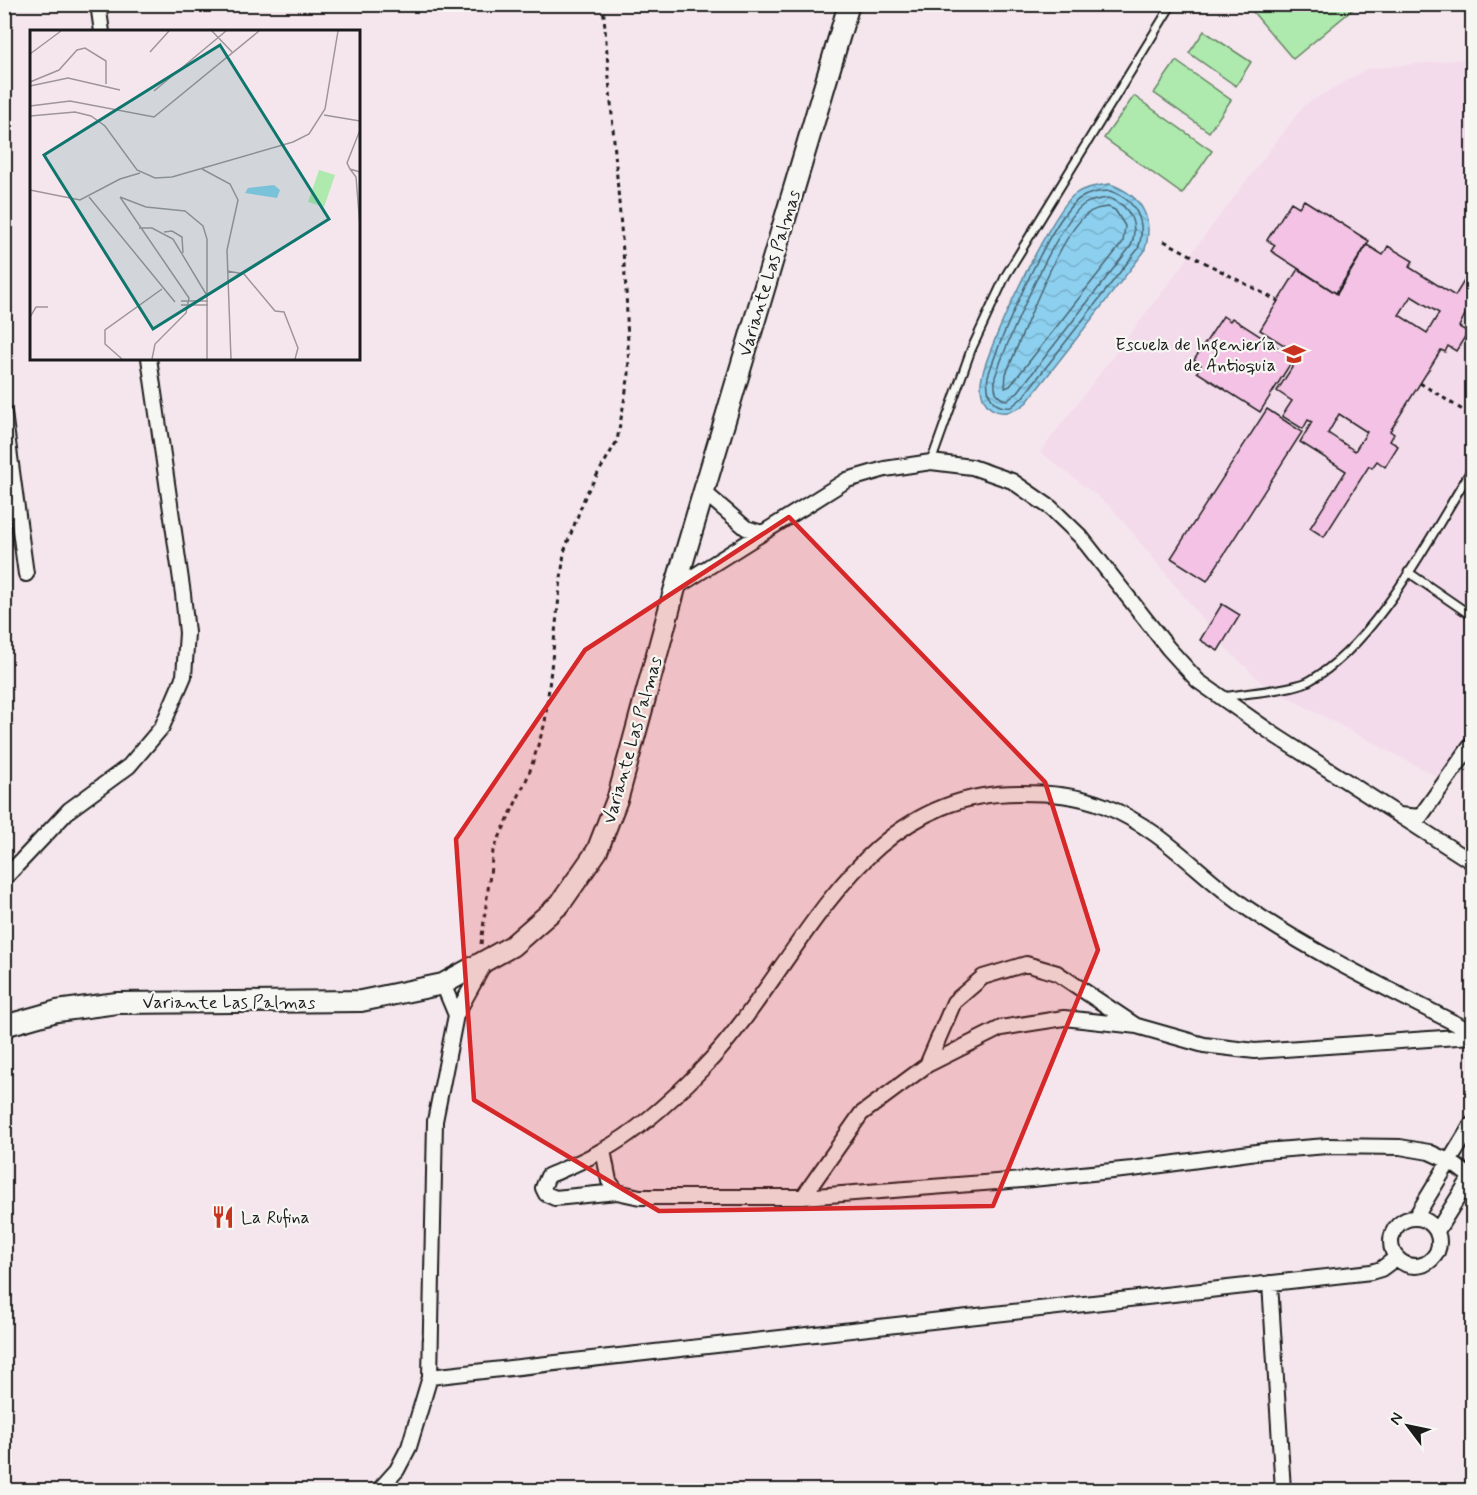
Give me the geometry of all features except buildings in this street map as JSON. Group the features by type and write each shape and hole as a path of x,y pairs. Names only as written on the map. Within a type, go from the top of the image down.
{"main road":[{"name":"Variante Las Palmas","path":"4,1026 57,1011 117,1003 361,1001 443,984 512,946 560,904 597,851 618,797 675,588 849,4"}],"street":[{"path":"98,4 102,30"},
{"path":"4,879 69,810 129,766 162,727 184,676 187,633 183,594 149,360"},
{"path":"4,413 26,574"},
{"path":"675,588 848,480 885,469 932,462 972,467 1012,481 1051,508 1081,537 1168,648 1198,681 1394,814 1473,862"},
{"path":"704,492 746,528 762,533"},
{"path":"1394,814 1420,817 1473,744"},
{"path":"1437,1231 1472,1177 1451,1162 1429,1152 1400,1147 1327,1146 1264,1151 1044,1178 803,1197 640,1197 617,1192 555,1198 544,1190 548,1176 603,1150 677,1093 704,1067 733,1034 848,876 880,843 913,821 948,803 994,794 1042,793 1076,796 1137,821 1169,842 1246,907 1293,939 1473,1034"},
{"path":"379,1491 397,1470 409,1447 430,1377 435,1121 456,1015 483,962"},
{"path":"927,1065 954,1002 983,977 1026,964 1057,973 1137,1026"},
{"path":"443,984 456,1015"},
{"path":"803,1197 861,1114 927,1065 1001,1028 1064,1018 1137,1026 1204,1045 1255,1051 1473,1034"},
{"path":"1415,1218 1473,1124"},
{"path":"603,1150 609,1181 617,1192"},
{"path":"1415,1218 1428,1221 1437,1231 1439,1249 1428,1263 1411,1267 1396,1258 1391,1250 1393,1232 1406,1220 1415,1218"},
{"path":"430,1377 1371,1272 1381,1269 1396,1258"},
{"path":"1270,1283 1282,1491"}],"lane":[{"path":"932,462 971,350 1006,275 1172,4"},
{"path":"1221,698 1307,682 1338,661 1365,633 1408,572 1473,469"},
{"path":"1408,572 1473,616"}],"path":[{"path":"483,962 493,851 530,774 545,723 564,552 586,494 617,441 629,374 626,289 603,4"},
{"path":"1164,241 1278,301"},
{"path":"1420,383 1473,416"}],"highlighted area":[{"path":"789,517 1045,782 1098,950 993,1206 659,1211 474,1100 456,839 585,650"}],"shaded area":[{"name":"Escuela de Ingeniería de Antioquia","path":"1472,58 1472,733 1443,780 1264,685 1225,647 1111,507 1040,452 1304,105 1366,69"}],"green space":[{"path":"1247,5 1358,5 1293,59"},
{"path":"1204,31 1251,62 1236,86 1189,53"},
{"path":"1176,61 1231,100 1209,132 1154,93"},
{"path":"1134,96 1212,151 1182,194 1104,138"}],"water":[{"path":"1110,184 1131,195 1144,210 1148,230 1144,252 1027,402 1011,411 996,411 985,401 981,383 993,344 1020,284 1065,205 1079,192"}],"place":[{"name":"Escuela de Ingeniería de Antioquia","path":"1294,354"},
{"name":"La Rufina","path":"223,1217"}]}
